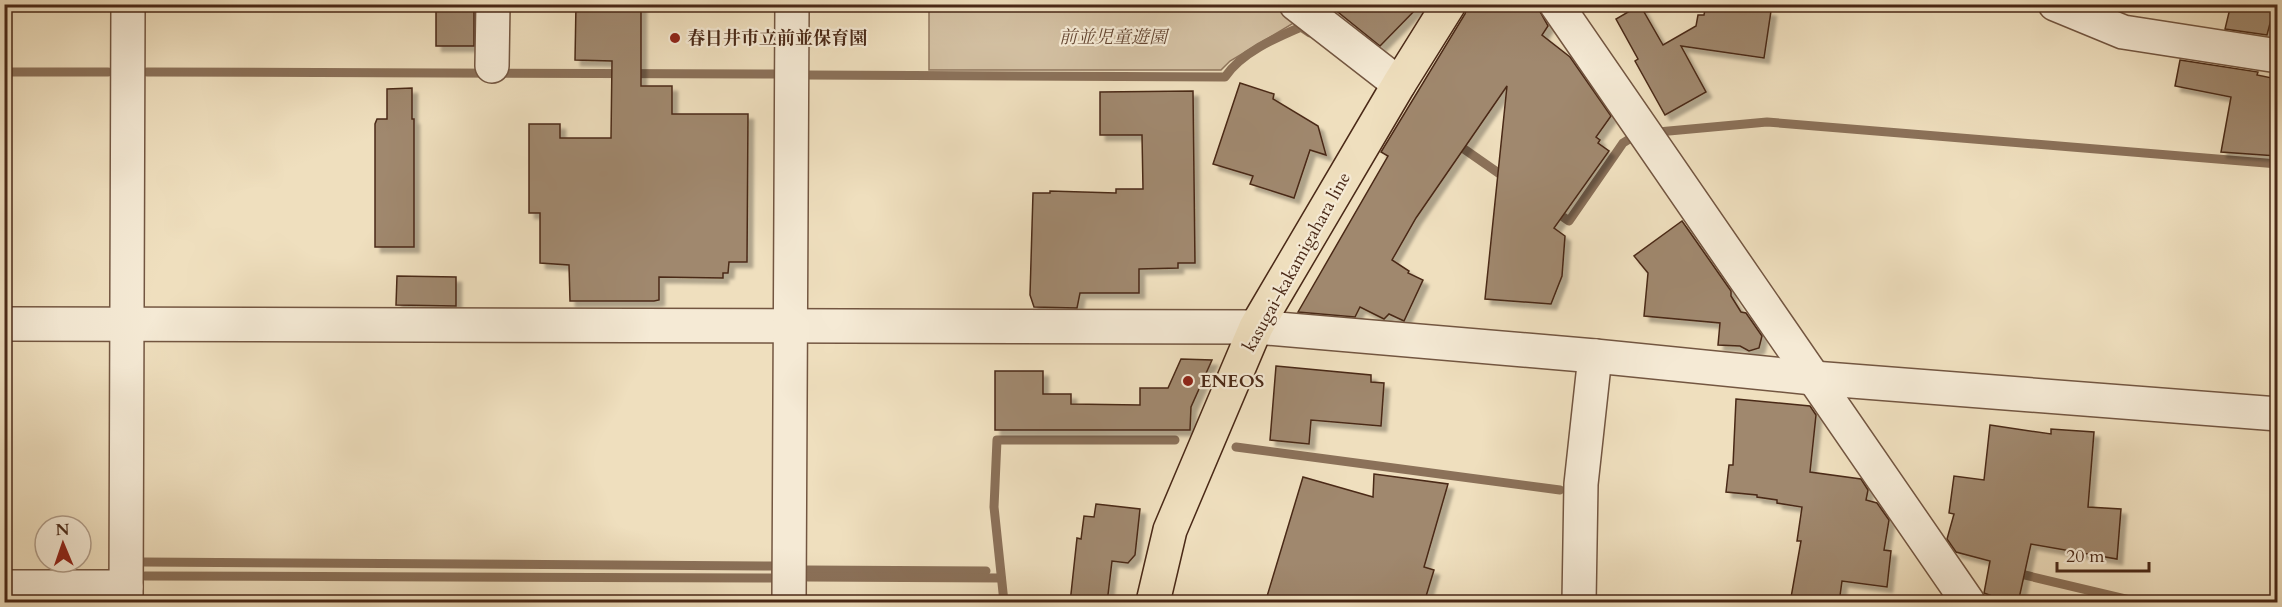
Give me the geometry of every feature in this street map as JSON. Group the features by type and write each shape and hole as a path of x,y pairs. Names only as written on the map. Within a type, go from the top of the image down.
{"main road":[{"name":"kasugai-kakamigahara line","path":"1153,603 1170,530 1256,327 1399,84 1449,4"}],"street":[{"path":"4,587 126,595 128,4"},
{"path":"492,66 493,4"},
{"path":"789,603 792,4"},
{"path":"1296,4 1399,84"},
{"path":"1556,4 1968,603"},
{"path":"2055,4 2123,32 2277,56"},
{"path":"4,324 1256,327 1595,356 1813,378 2277,414"},
{"path":"1579,603 1581,484 1595,356"}],"green space":[{"name":"前並児童遊園","path":"1276,4 1297,21 1230,61 1221,70 929,70 929,5"}],"building":[{"path":"436,4 474,4 474,46 436,46"},
{"path":"576,4 641,4 641,86 672,86 672,114 748,114 747,262 729,262 728,273 723,273 723,278 659,277 659,300 654,301 570,301 569,265 540,263 540,213 529,213 529,124 560,124 560,138 611,138 612,61 575,60"},
{"path":"1328,4 1421,4 1380,46"},
{"path":"1468,4 1533,4 1538,8 1548,26 1542,35 1570,57 1611,116 1596,137 1600,140 1598,143 1609,151 1554,228 1565,236 1562,276 1551,304 1485,299 1507,86 1416,218 1392,260 1409,271 1408,273 1423,280 1404,321 1389,314 1384,319 1360,307 1355,317 1298,312 1388,156 1381,152 1465,14"},
{"path":"1706,4 1771,11 1764,58 1681,46 1706,92 1665,115 1635,61 1638,59 1616,19 1640,5 1663,45 1696,26 1698,15 1704,15"},
{"path":"2231,4 2275,4 2267,35 2225,29"},
{"path":"2180,60 2258,72 2257,75 2277,79 2277,156 2221,152 2231,97 2175,86"},
{"path":"1240,83 1274,94 1273,99 1318,126 1326,155 1310,150 1294,198 1250,184 1253,176 1213,164"},
{"path":"412,88 414,247 375,247 375,124 377,119 387,119 387,89"},
{"path":"1193,91 1195,263 1178,263 1178,268 1139,269 1139,293 1080,293 1077,308 1034,307 1030,295 1033,193 1050,193 1050,191 1116,193 1116,189 1143,189 1142,135 1100,135 1100,92"},
{"path":"1682,221 1731,291 1731,296 1741,312 1746,313 1762,336 1759,348 1749,351 1740,346 1718,345 1720,323 1644,316 1648,273 1634,256"},
{"path":"397,276 456,277 456,306 396,305"},
{"path":"1181,359 1212,360 1191,407 1190,430 995,430 995,371 1043,371 1043,394 1071,394 1071,404 1140,405 1140,388 1168,388"},
{"path":"1276,366 1371,375 1371,382 1384,383 1381,426 1311,420 1309,444 1270,440"},
{"path":"1736,399 1810,406 1816,415 1810,472 1861,479 1868,490 1866,500 1877,503 1889,520 1884,550 1891,551 1887,587 1842,581 1839,603 1790,603 1801,541 1797,541 1802,507 1777,503 1777,500 1757,497 1757,495 1726,492 1729,465 1733,465"},
{"path":"1990,425 2051,434 2051,429 2094,432 2088,507 2121,509 2117,559 2031,544 2018,603 1990,603 1992,596 1984,593 1990,561 1956,552 1947,539 1954,514 1949,513 1954,476 1984,480"},
{"path":"1374,474 1448,484 1424,567 1434,570 1424,603 1265,603 1303,477 1373,497"},
{"path":"1096,504 1140,509 1135,555 1128,563 1112,561 1107,603 1070,603 1077,538 1081,539 1084,516 1094,517"}],"waterway":[{"path":"806,75 1225,77 1240,61 1270,41 1301,27 1310,33"},
{"path":"4,72 108,72"},
{"path":"147,72 778,74"},
{"path":"1658,132 1767,122 2278,164"},
{"path":"1553,210 1569,221 1623,143 1631,138"},
{"path":"1454,142 1507,179"},
{"path":"1004,602 994,507 997,440 1175,440"},
{"path":"1236,447 1560,490"},
{"path":"143,562 776,566 776,573"},
{"path":"806,570 986,571"},
{"path":"2012,572 2138,602"},
{"path":"145,576 772,578"},
{"path":"808,577 1001,578"}],"place":[{"name":"春日井市立前並保育園","path":"675,38"},
{"name":"ENEOS","path":"1188,381"}]}
